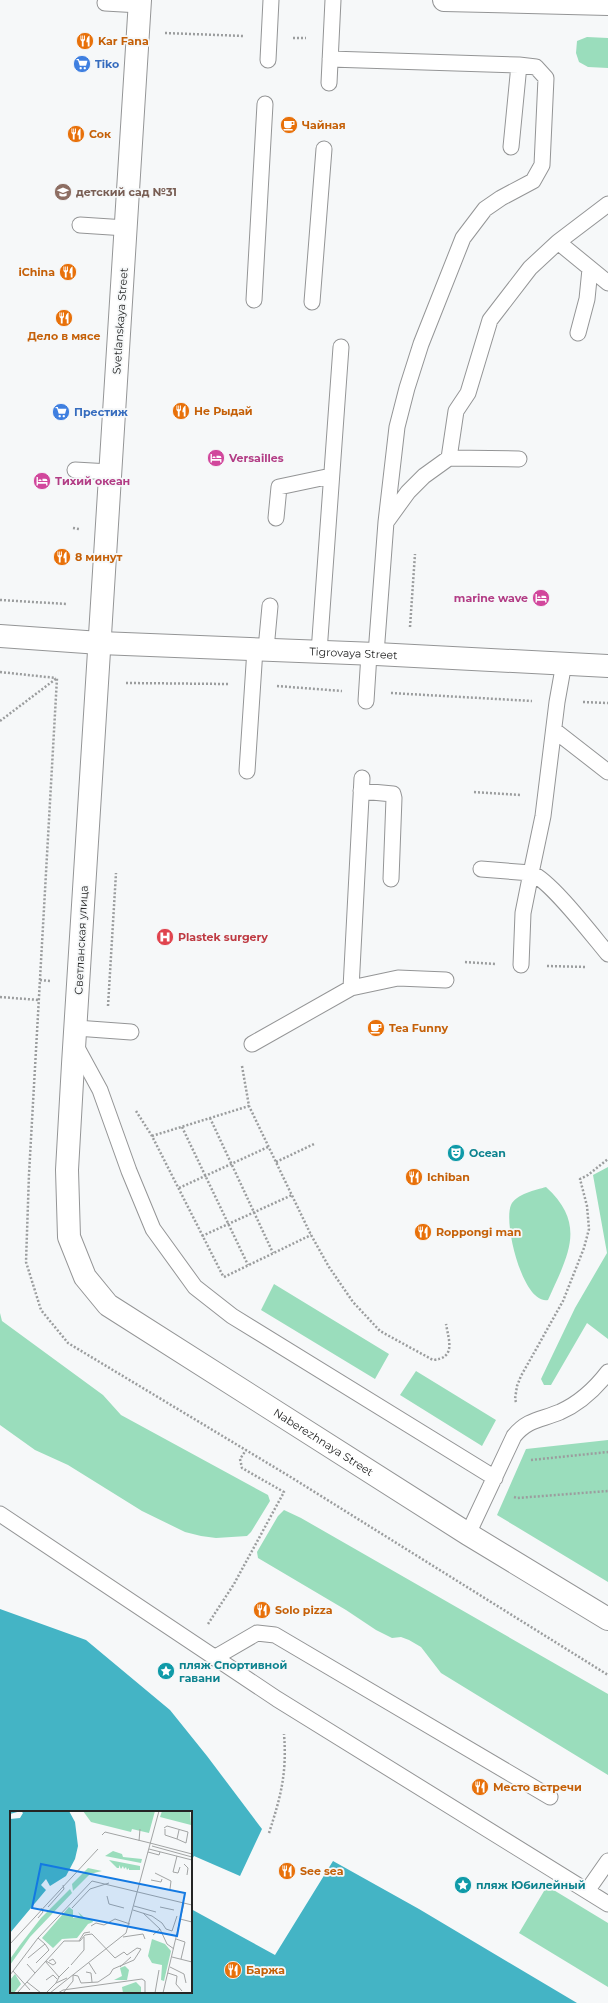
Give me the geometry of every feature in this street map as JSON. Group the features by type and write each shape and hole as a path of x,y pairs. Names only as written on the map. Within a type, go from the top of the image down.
{"main road":[{"path":"444,0 608,4"},
{"name":"Svetlanskaya Street","path":"100,643 140,2"},
{"name":"Tigrovaya Street","path":"0,636 100,643 372,654 608,666"},
{"name":"Светланская улица","path":"69,1237 67,1170 100,643"},
{"name":"Naberezhnaya Street","path":"69,1237 85,1277 108,1305 468,1534 608,1619"}],"lane":[{"path":"268,60 271,0"},
{"path":"329,83 333,0"},
{"path":"106,3 140,2"},
{"path":"330,59 536,66 546,78 542,165 533,181 501,198 485,209 463,238 421,344 407,388 397,427 366,697"},
{"path":"511,147 519,65"},
{"path":"254,300 265,104"},
{"path":"312,302 324,149"},
{"path":"450,458 456,411 468,393 490,320 530,268 558,242 608,204"},
{"path":"80,225 126,228"},
{"path":"558,242 608,283"},
{"path":"578,332 587,299 590,269"},
{"path":"319,652 341,347"},
{"path":"386,522 408,492 424,476 450,458 518,459"},
{"path":"75,470 110,472"},
{"path":"276,518 279,487 331,476"},
{"path":"248,771 253,685 270,606"},
{"path":"520,965 523,913 546,796 557,702 564,663"},
{"path":"554,730 608,772"},
{"path":"351,988 362,784 393,794 391,879"},
{"path":"481,869 531,873 541,878 557,894 608,954"},
{"path":"252,1044 351,988 398,978 446,980"},
{"path":"131,1032 107,1031 75,1036 100,1090 129,1171 153,1229 195,1287 228,1313 495,1478"},
{"path":"468,1534 514,1436 522,1426 560,1412 591,1393 608,1372"},
{"path":"0,1514 276,1699 608,1904"},
{"path":"214,1658 257,1633 275,1635 550,1797"},
{"path":"588,1891 608,1861"}],"path":[{"path":"163,33 306,38"},
{"path":"410,633 415,554"},
{"path":"0,600 67,604"},
{"path":"0,672 57,678"},
{"path":"126,688 126,681 253,685 366,697 608,703"},
{"path":"0,721 43,687"},
{"path":"474,792 546,796"},
{"path":"107,1031 116,868"},
{"path":"466,962 503,964"},
{"path":"0,997 39,1000"},
{"path":"252,1044 243,1060 241,1069 249,1106 311,1235 329,1267 353,1302 380,1331 433,1360 441,1360 447,1356 450,1348 446,1324"},
{"path":"152,1136 249,1106"},
{"path":"136,1110 152,1136 224,1277 228,1293 228,1313"},
{"path":"210,1118 273,1253"},
{"path":"182,1127 248,1265"},
{"path":"276,1162 314,1144"},
{"path":"179,1188 268,1147"},
{"path":"532,1422 515,1399 517,1386 563,1301 584,1248 589,1229 587,1206 580,1179 588,1175 608,1159"},
{"path":"202,1236 292,1195"},
{"path":"224,1277 311,1235"},
{"path":"194,1644 234,1584 284,1492 242,1468 240,1459 246,1450"},
{"path":"524,1461 608,1452"},
{"path":"289,1476 608,1675"},
{"path":"517,1498 608,1492"},
{"path":"269,1833 282,1790 286,1755 283,1718 276,1699"}],"green space":[{"path":"587,37 608,38 608,68 588,67 579,62 576,53 577,41"},
{"path":"608,1167 608,1339 587,1323 551,1385 544,1385 541,1379 575,1308 607,1253 593,1175"},
{"path":"546,1187 559,1201 567,1215 570,1228 570,1242 567,1255 562,1270 548,1300 539,1298 531,1290 523,1277 513,1244 509,1214 511,1205 517,1198"},
{"path":"274,1284 389,1354 375,1379 261,1310"},
{"path":"0,1313 2,1321 103,1395 121,1415 268,1495 270,1501 251,1532 247,1536 216,1538 185,1532 142,1511 68,1465 35,1450 0,1425"},
{"path":"416,1371 496,1420 482,1446 400,1395"},
{"path":"608,1440 608,1582 497,1515 526,1449"},
{"path":"284,1510 301,1518 608,1694 608,1775 441,1673 421,1647 409,1640 401,1637 392,1638 376,1630 346,1610 258,1558 257,1552 278,1516"},
{"path":"547,1886 608,1923 608,1987 519,1933"}],"water":[{"path":"0,1609 86,1640 170,1710 262,1829 240,1876 194,1856 192,1859 192,1811 10,1811 10,1993 192,1993 192,1910 275,1955 333,1861 419,1909 577,2003 0,2003"}],"place":[{"name":"Kar Fana","path":"85,41"},
{"name":"Tiko","path":"82,64"},
{"name":"Чайная","path":"289,125"},
{"name":"Сок","path":"76,134"},
{"name":"детский сад №31","path":"63,192"},
{"name":"iChina","path":"68,272"},
{"name":"Дело в мясе","path":"64,318"},
{"name":"Не Рыдай","path":"181,411"},
{"name":"Престиж","path":"61,412"},
{"name":"Versailles","path":"216,458"},
{"name":"Тихий океан","path":"42,481"},
{"name":"8 минут","path":"62,557"},
{"name":"marine wave","path":"541,598"},
{"name":"Plastek surgery","path":"165,937"},
{"name":"Tea Funny","path":"376,1028"},
{"name":"Ocean","path":"456,1153"},
{"name":"Ichiban","path":"414,1177"},
{"name":"Roppongi man","path":"423,1232"},
{"name":"Solo pizza","path":"262,1610"},
{"name":"пляж Спортивной гавани","path":"166,1671"},
{"name":"Место встречи","path":"480,1787"},
{"name":"See sea","path":"287,1871"},
{"name":"пляж Юбилейный","path":"463,1885"},
{"name":"Баржа","path":"233,1970"}]}
